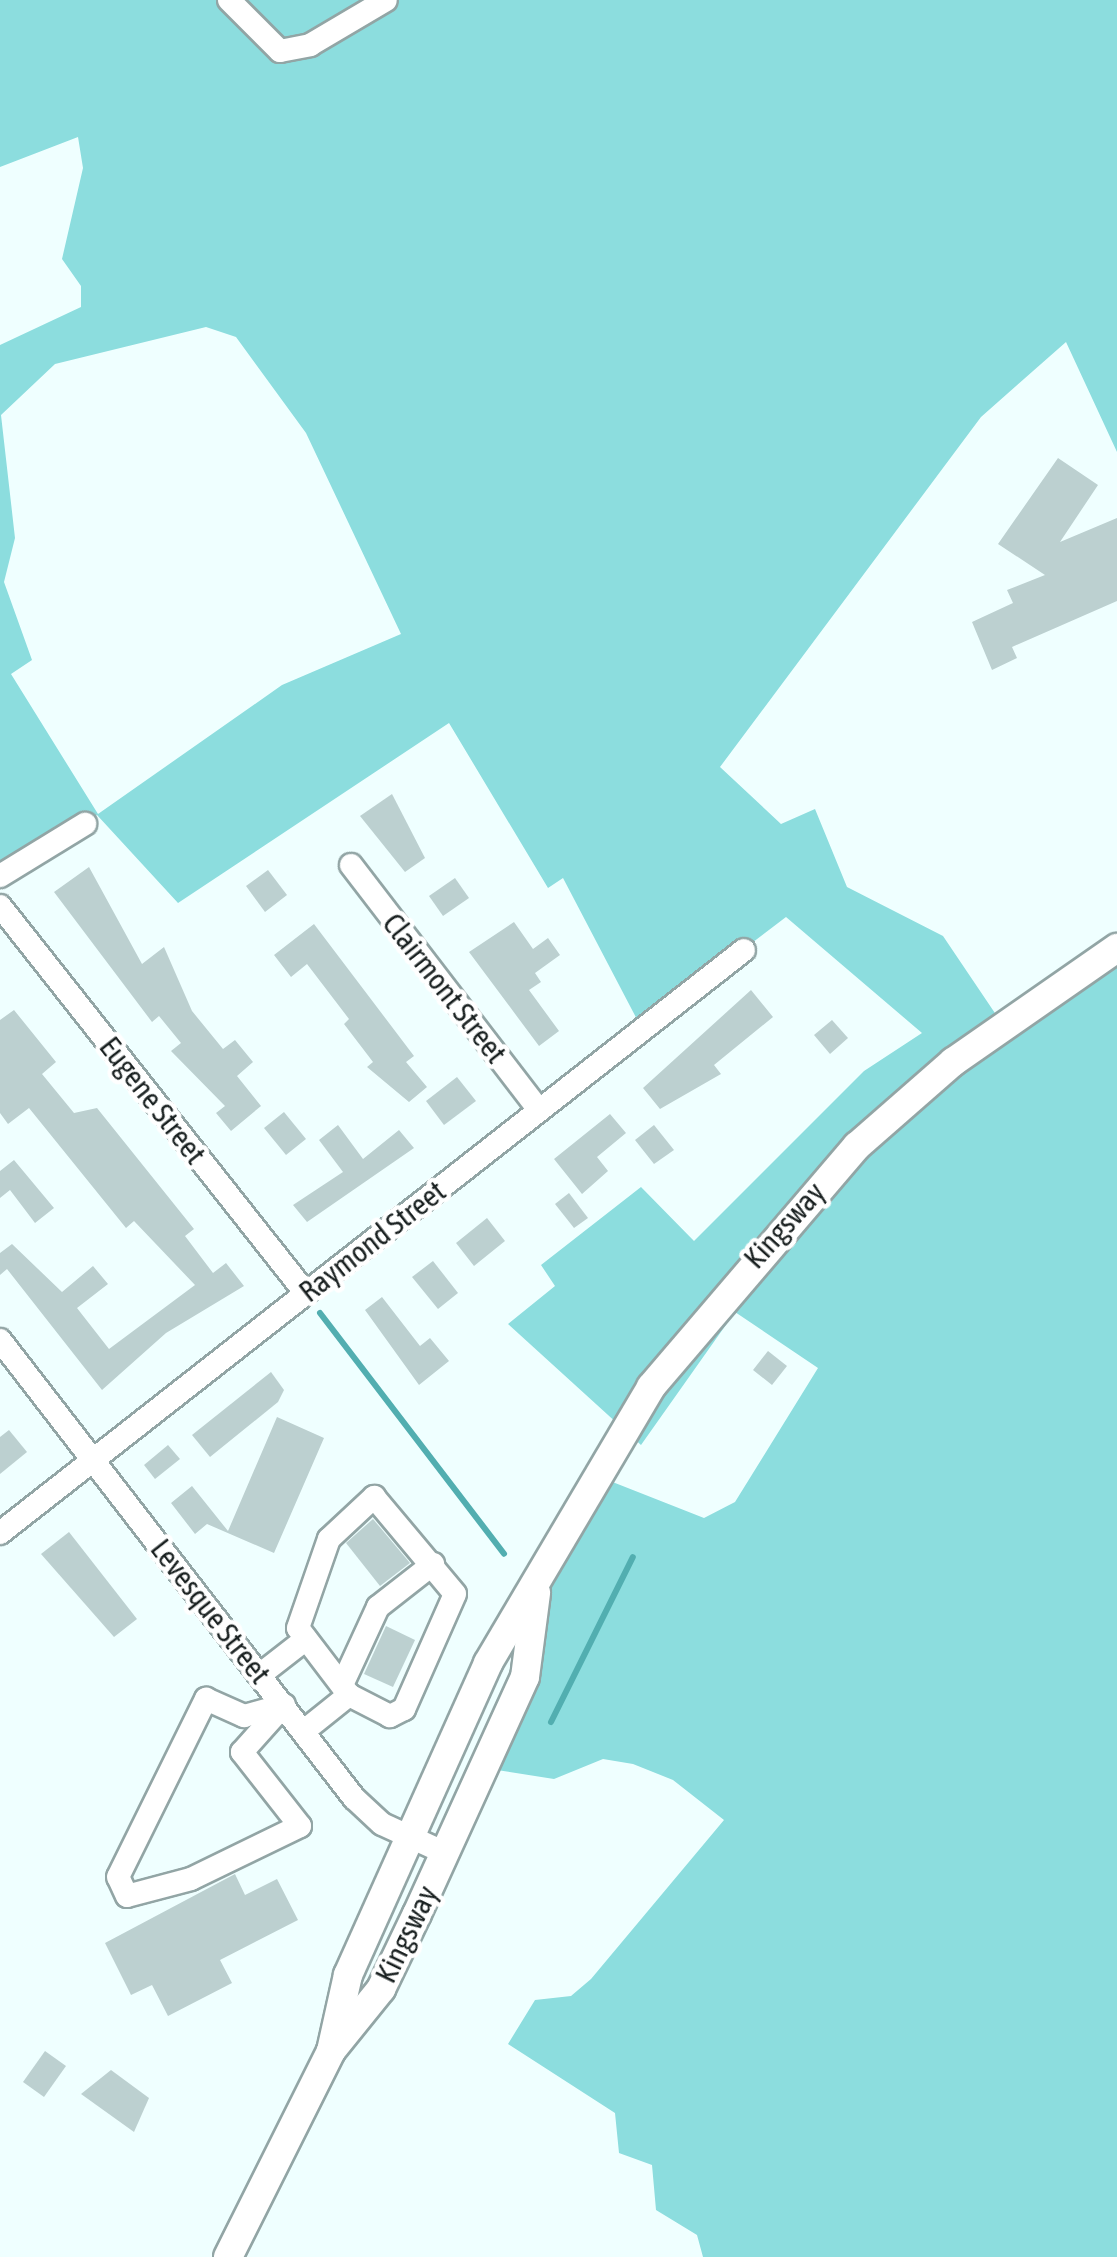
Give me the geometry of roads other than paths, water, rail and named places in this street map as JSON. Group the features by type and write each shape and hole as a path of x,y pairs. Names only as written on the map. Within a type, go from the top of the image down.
{"main road":[{"name":"Kingsway","path":"331,2051 348,1975 407,1838 537,1580 651,1388 806,1199 952,1062 1117,948"},
{"name":"Kingsway","path":"228,2257 331,2051 381,1989 445,1853 524,1678 537,1580"}],"street":[{"path":"229,0 280,52 310,46 386,0"},
{"path":"0,876 85,824"},
{"name":"Clairmont Street","path":"351,865 540,1110"},
{"name":"Eugene Street","path":"0,906 306,1293"},
{"name":"Raymond Street","path":"0,1533 744,950"},
{"name":"Levesque Street","path":"0,1340 354,1798 407,1838 445,1853"},
{"path":"365,1501 380,1501 434,1564 454,1594 404,1709 390,1716 346,1690 306,1639 298,1612 329,1539 365,1501"},
{"path":"304,1731 346,1690 378,1607 434,1564"},
{"path":"260,1674 306,1639"},
{"path":"206,1699 244,1716 284,1705 242,1752 300,1826 191,1879 127,1896 118,1877 206,1699"}],"waterway":[{"path":"320,1313 504,1554"},
{"path":"551,1722 633,1557"}]}
